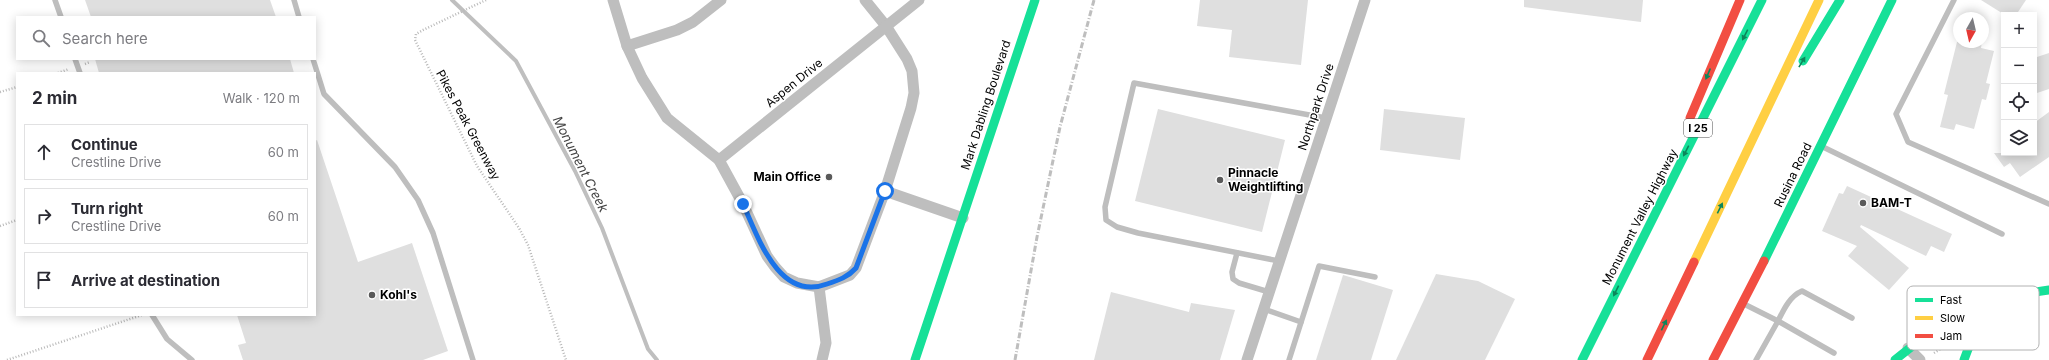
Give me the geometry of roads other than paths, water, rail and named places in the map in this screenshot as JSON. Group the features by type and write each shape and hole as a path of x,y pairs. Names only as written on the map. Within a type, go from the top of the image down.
{"main road":[{"name":"Mark Dabling Boulevard","path":"915,360 1035,0"},
{"path":"1687,124 1740,0"},
{"name":"Monument Valley Highway","path":"1582,360 1762,0"},
{"path":"1647,360 1819,0"},
{"path":"1798,69 1840,0"},
{"name":"Rusina Road","path":"1713,360 1821,146 1892,0"},
{"path":"1739,168 1790,82"},
{"path":"1633,256 1678,146"},
{"path":"2039,291 2049,290"},
{"path":"1895,360 1907,349"},
{"path":"1964,360 1967,350"}],"street":[{"path":"614,0 627,46 642,78 667,118 719,160 743,204 767,256 775,267 784,277 797,283 819,287 850,275 856,268 885,191 911,108 914,93 912,71 907,59 886,26 865,0"},
{"path":"627,46 677,30 693,22 721,0"},
{"name":"Aspen Drive","path":"719,160 919,0"},
{"name":"Northpark Drive","path":"1247,360 1365,0"},
{"path":"885,191 963,218"},
{"path":"819,287 826,343 822,360"},
{"path":"1910,350 1920,360"}],"lane":[{"path":"54,0 61,16"},
{"path":"294,0 299,16"},
{"path":"1954,0 1896,114 1908,142 2049,204"},
{"path":"75,60 80,72"},
{"path":"313,60 324,94 395,167 418,200 433,233 473,360"},
{"path":"1279,261 1138,233 1117,227 1106,220 1105,207 1134,83 1326,118"},
{"path":"1821,146 2002,234"},
{"path":"1238,253 1232,272 1233,279 1239,283 1269,292"},
{"path":"1290,360 1319,266 1375,277"},
{"path":"1756,360 1795,294 1802,291 1852,318"},
{"path":"1742,303 1834,352"},
{"path":"1264,309 1301,322"},
{"path":"153,316 167,339 192,360"}],"waterway":[{"name":"Monument Creek","path":"452,0 516,61 575,171 602,228 648,349 657,360"}],"railway":[{"path":"1015,360 1037,237 1060,127 1094,0"}],"place":[{"name":"Main Office","path":"829,177"},
{"name":"Pinnacle Weightlifting","path":"1220,180"},
{"name":"BAM-T","path":"1863,203"},
{"name":"Kohl's","path":"372,295"}]}
